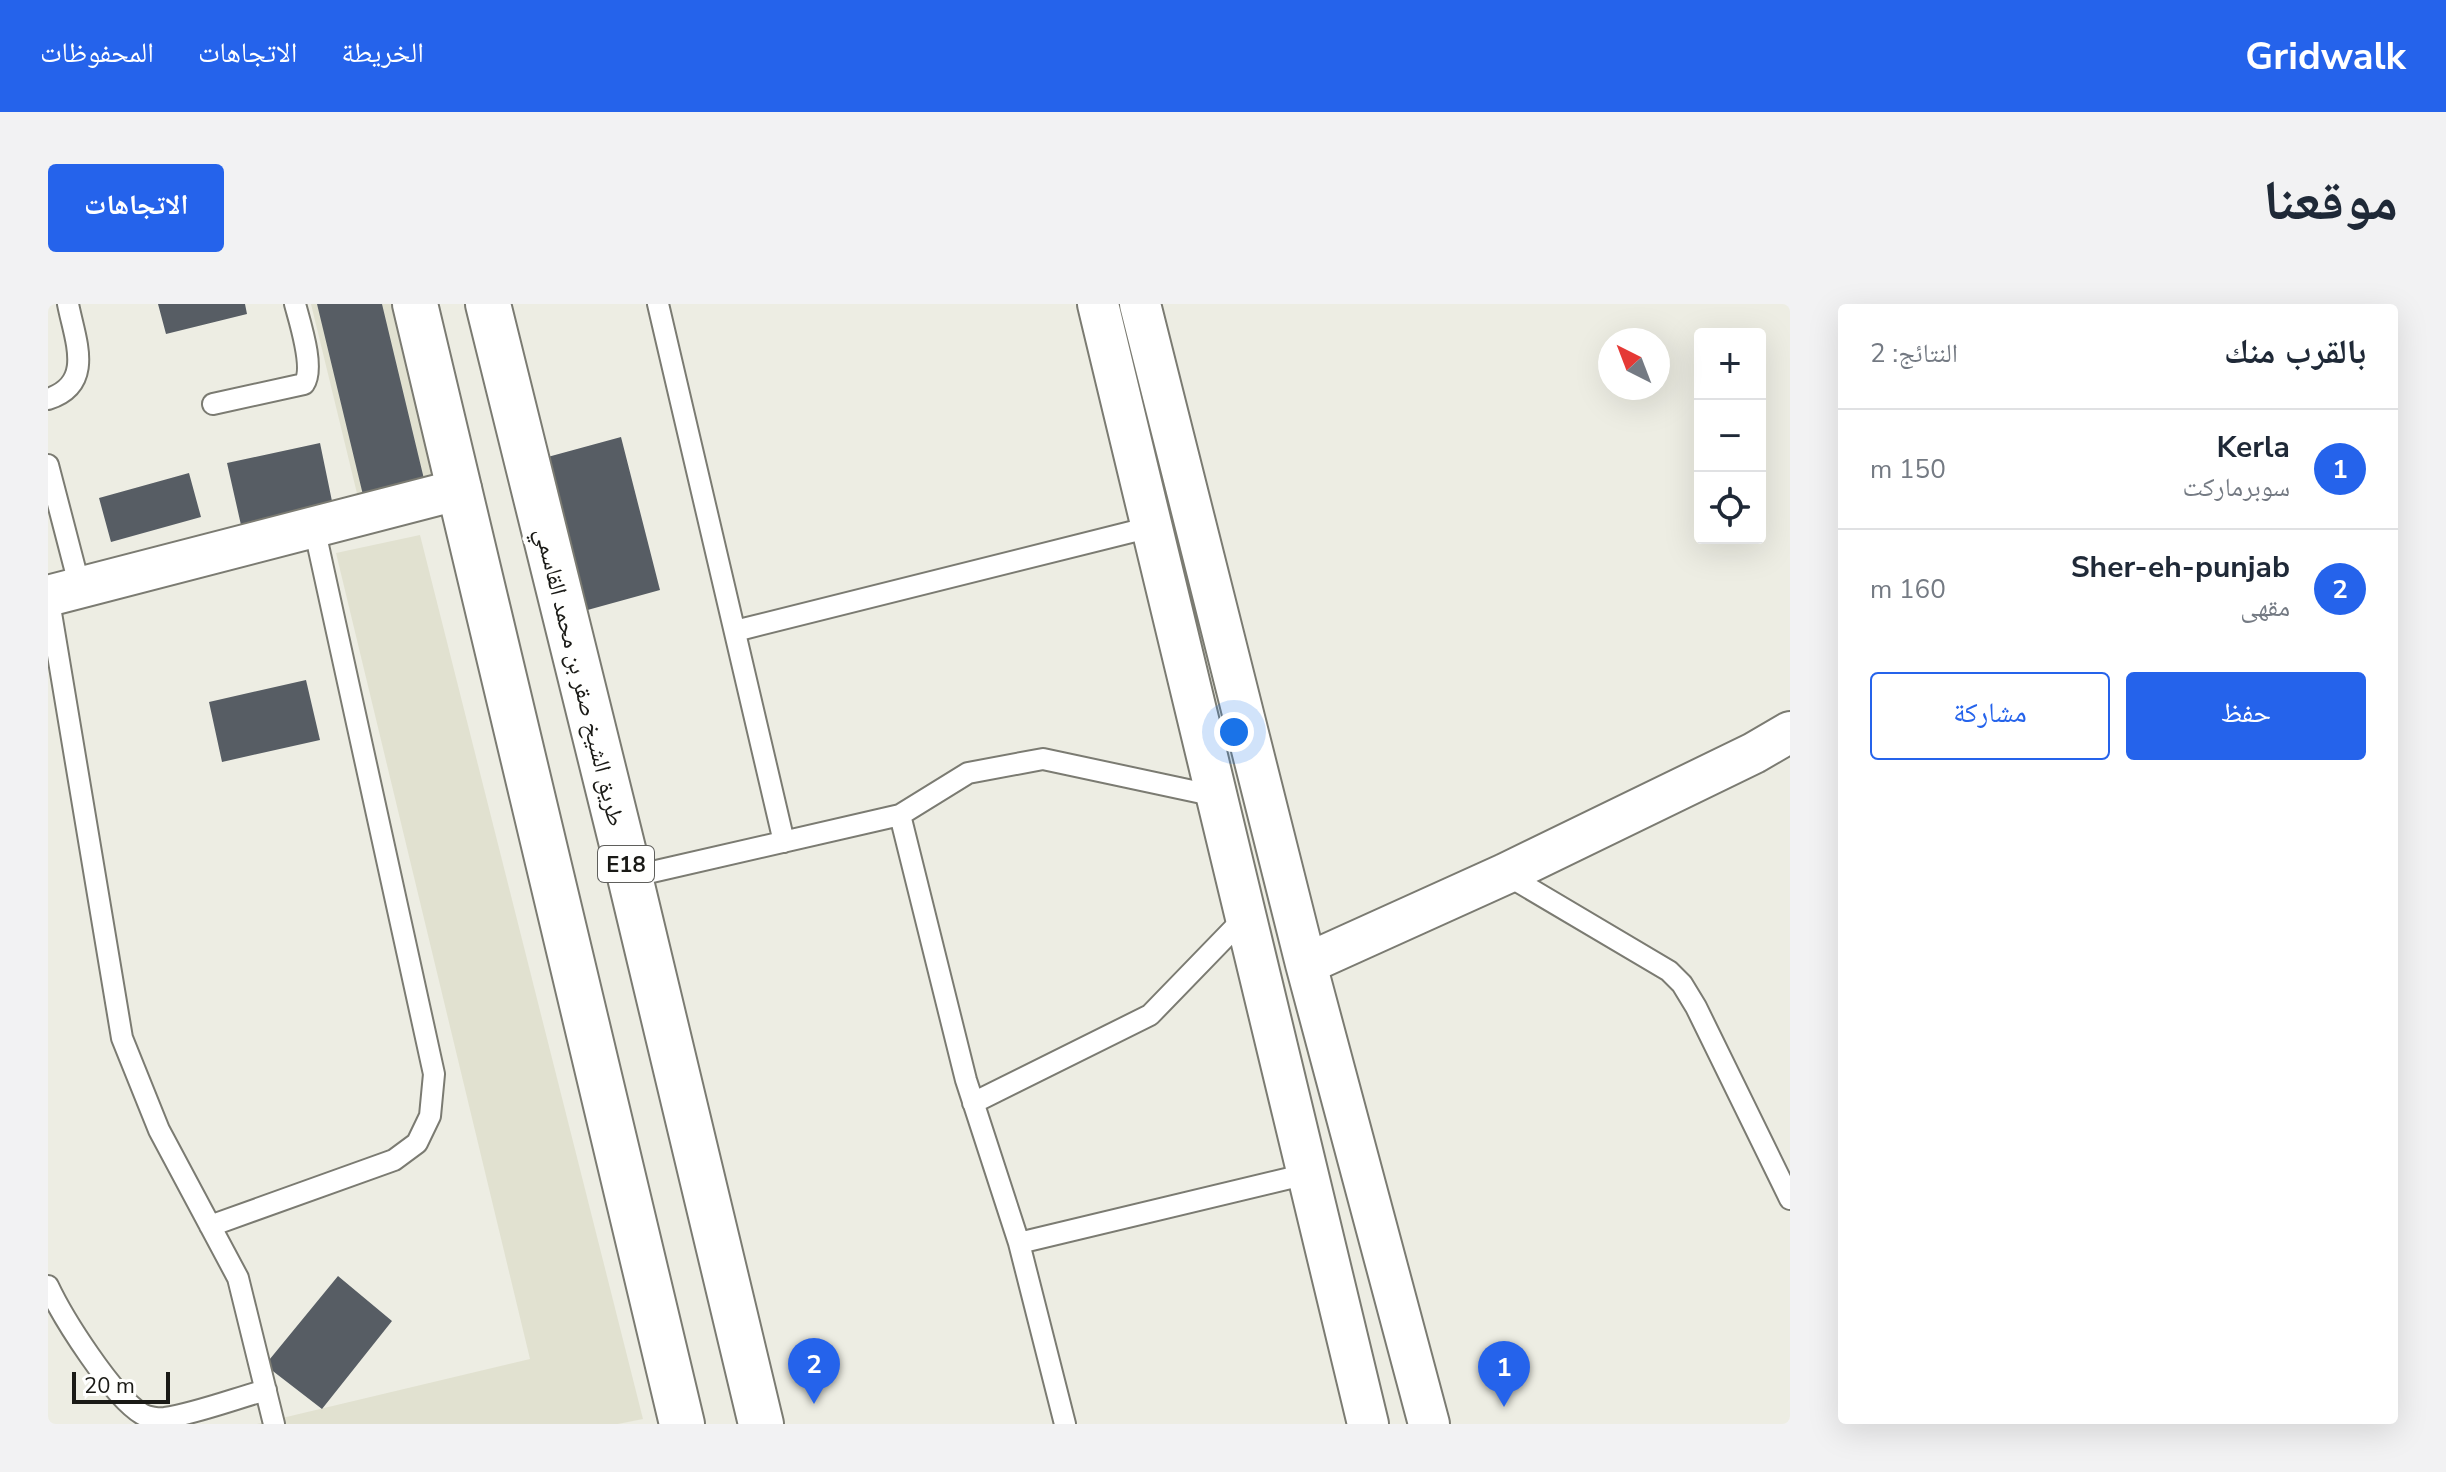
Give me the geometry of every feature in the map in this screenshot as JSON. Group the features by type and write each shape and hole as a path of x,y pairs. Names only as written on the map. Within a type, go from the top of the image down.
{"highway":[{"path":"415,304 682,1424"},
{"name":"طريق الشيخ صقر بن محمد القاسمي","path":"488,304 761,1424"}],"street":[{"path":"1098,304 1368,1424"},
{"path":"1140,304 1306,964 1429,1424"},
{"path":"59,593 461,489"},
{"path":"1306,964 1505,874 1754,753 1790,732"}],"lane":[{"path":"48,399 71,387 79,365 68,304"},
{"path":"213,404 304,384 308,379 309,367 295,304"},
{"path":"658,304 784,842"},
{"path":"48,465 59,593 122,1038 159,1130 238,1278 274,1424"},
{"path":"210,1226 394,1160 417,1143 430,1116 434,1074 314,527"},
{"path":"735,631 1151,527"},
{"path":"630,877 900,815 968,773 1043,759 1216,796"},
{"path":"900,815 973,1103 1019,1243 1065,1424"},
{"path":"1505,874 1669,971 1682,984 1790,1199"},
{"path":"973,1103 1150,1015 1245,917"},
{"path":"1019,1243 1307,1174"},
{"path":"48,1286 57,1307 87,1351 123,1398 143,1415 164,1418 266,1390"}],"shaded area":[{"path":"311,304 405,304 456,493 362,514"},
{"path":"420,535 643,1419 618,1424 257,1424 530,1359 336,553"}],"building":[{"path":"158,304 245,304 247,314 166,334"},
{"path":"317,304 382,304 424,479 363,495"},
{"path":"621,437 660,590 573,614 533,461"},
{"path":"320,443 333,506 241,525 227,463"},
{"path":"189,473 201,517 111,542 99,498"},
{"path":"306,680 320,740 222,762 209,702"},
{"path":"338,1276 392,1321 322,1409 265,1365"}],"place":[{"name":"Sher-eh-punjab","path":"814,1404"},
{"name":"Kerla","path":"1504,1407"}]}
